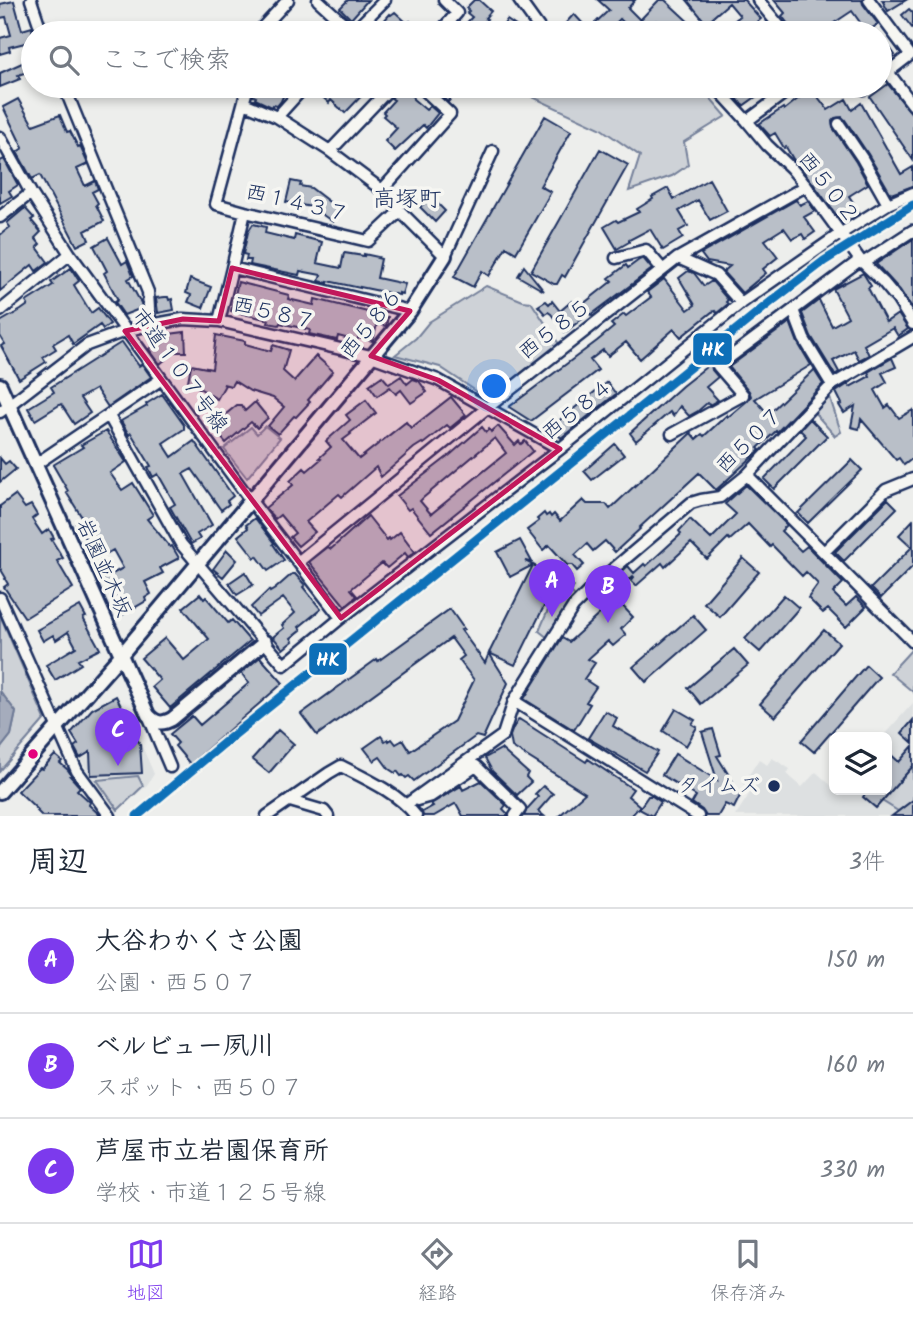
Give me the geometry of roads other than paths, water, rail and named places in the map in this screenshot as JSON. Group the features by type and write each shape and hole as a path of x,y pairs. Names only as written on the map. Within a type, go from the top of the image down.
{"street":[{"path":"31,0 38,21"},
{"path":"269,21 288,0"},
{"path":"318,0 340,21"},
{"path":"365,21 385,0"},
{"path":"444,0 457,13 450,21"},
{"path":"519,0 534,21"},
{"path":"758,0 775,21"},
{"path":"869,0 885,21"},
{"path":"892,31 910,55 892,69"},
{"path":"892,83 913,105"},
{"path":"69,98 148,292 150,325"},
{"path":"244,103 245,98"},
{"path":"277,117 294,98"},
{"path":"330,151 381,98"},
{"path":"382,190 450,114 432,98"},
{"name":"西５０２","path":"726,98 806,186 861,261 898,300 913,324"},
{"path":"747,121 778,98"},
{"name":"西１４３７","path":"400,211 368,241 216,204 244,103 277,117 330,151 382,190 445,256"},
{"path":"839,124 888,204"},
{"name":"市道１０７号線","path":"0,137 31,193 70,254 160,380 341,618"},
{"name":"西５８６","path":"0,792 121,655 410,311 445,256 493,151"},
{"name":"西５８５","path":"298,562 487,408 678,258 806,186"},
{"path":"0,218 31,193"},
{"name":"西５８４","path":"265,642 284,665 741,303 840,234 888,204 913,193"},
{"path":"219,321 245,212"},
{"path":"672,434 743,395 718,366 861,261 913,232"},
{"path":"616,258 646,250 663,270"},
{"path":"0,311 70,254"},
{"path":"678,258 716,275 741,303"},
{"path":"232,268 410,311"},
{"path":"793,310 804,339 832,385"},
{"name":"西５８７","path":"4,408 87,345 150,325 183,319 219,321 371,356 438,380 560,449"},
{"name":"西５０７","path":"407,804 503,734 514,701 573,607 598,582 691,503 720,497 747,475 832,385 913,337"},
{"path":"36,464 160,380"},
{"name":"岩園並木坂","path":"0,385 4,408 36,464 170,767"},
{"path":"108,416 181,544 265,642 172,719 164,723 156,722 148,715"},
{"path":"747,475 913,642"},
{"path":"824,552 886,490 913,479"},
{"path":"0,598 77,771 110,816"},
{"path":"514,701 698,816"},
{"path":"267,816 328,772 341,766 407,804 416,816"},
{"path":"407,804 431,796 476,766 520,809 515,816"},
{"path":"290,801 324,811 328,816"},
{"path":"672,816 680,805"}],"water":[{"path":"0,691 16,712 11,735 0,749"}],"place":[{"name":"大谷わかくさ公園","path":"552,617"},
{"name":"ベルビュー夙川","path":"608,623"},
{"name":"芦屋市立岩園保育所","path":"118,766"},
{"name":"タイムズ","path":"774,786"}],"district":[{"name":"高塚町","path":"407,200"}]}
